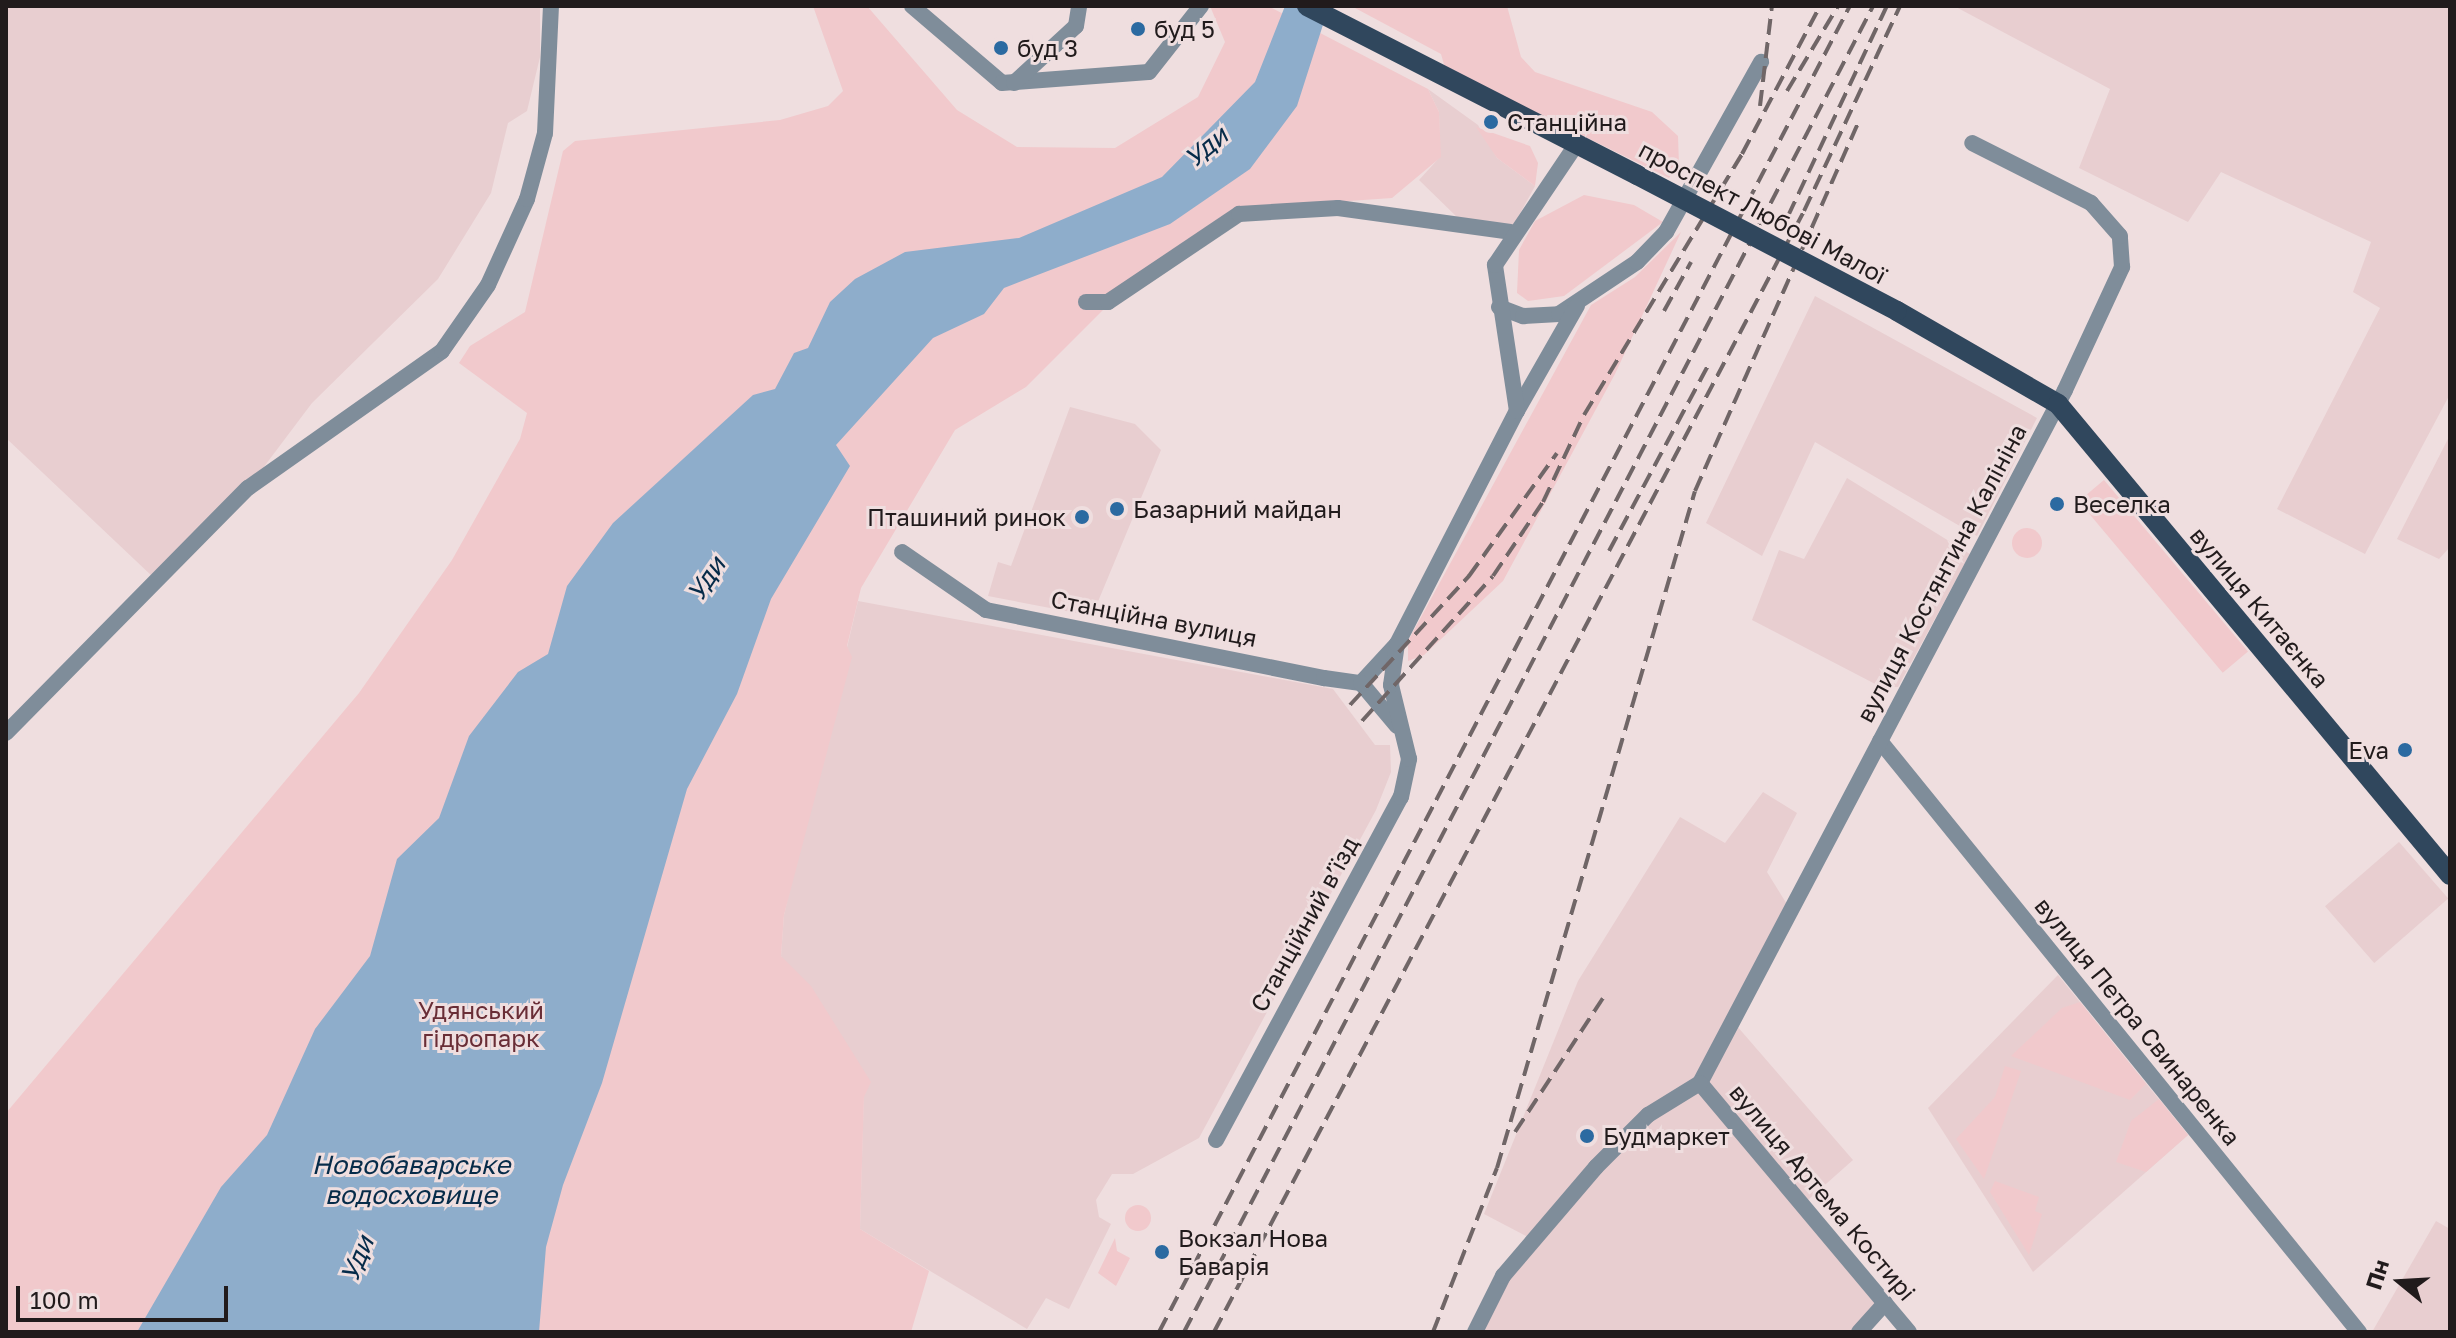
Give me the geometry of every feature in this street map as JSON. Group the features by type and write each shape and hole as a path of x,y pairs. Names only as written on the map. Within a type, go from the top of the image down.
{"main road":[{"name":"проспект Любові Малої","path":"1307,6 1897,311"},
{"name":"вулиця Китаєнка","path":"1897,311 2058,404 2450,875"}],"street":[{"path":"6,733 248,488 442,351 488,285 527,199 545,133 551,6"},
{"path":"912,6 992,81 1014,83 1149,72 1201,6"},
{"path":"1014,83 1076,26 1079,6"},
{"path":"1499,307 1544,318 1577,306 1666,232 1761,62"},
{"name":"вулиця Костянтина Калініна","path":"1700,1083 2058,404 2122,267 2120,236 2091,203 1972,143"},
{"path":"1517,411 1495,265 1510,232 1576,145"},
{"path":"1086,302 1108,302 1239,214 1326,208 1510,232"},
{"path":"1397,726 1361,683 1397,644 1517,411 1577,306"},
{"name":"Станційна вулиця","path":"902,552 986,610 1361,683"},
{"name":"Станційний в’їзд","path":"1216,1140 1401,797 1409,759 1397,726 1391,685 1397,644"},
{"name":"вулиця Петра Свинаренка","path":"1880,741 2359,1332"},
{"path":"1475,1332 1503,1276 1596,1167 1648,1115 1700,1083"},
{"name":"вулиця Артема Костирі","path":"1700,1083 1909,1332"},
{"path":"1859,1332 1885,1303"}],"shaded area":[{"path":"6,6 540,6 540,57 527,111 508,123 491,193 438,279 312,403 248,488 153,577 6,438"},
{"path":"1954,6 2450,6 2450,394 2365,554 2277,509 2380,308 2353,292 2371,242 2221,172 2188,222 2079,168 2110,89"},
{"path":"1428,89 1478,125 1497,158 1535,186 1510,232 1460,220 1419,180 1440,157 1439,112"},
{"path":"1815,296 2037,418 1977,536 1815,442 1762,556 1706,523"},
{"name":"Пташиний ринок","path":"1070,407 1135,424 1161,450 1092,616 988,596 998,562 1011,566"},
{"path":"2450,435 2450,547 2439,559 2397,539"},
{"path":"1847,478 1970,554 1898,687 1881,687 1752,620 1779,550 1804,559"},
{"path":"858,601 1333,689 1375,745 1390,745 1391,772 1376,810 1199,1138 1133,1174 1112,1174 1096,1200 1099,1217 1111,1224 1069,1309 1046,1298 1027,1329 860,1229 864,1090 781,956 784,915"},
{"path":"1763,792 1797,813 1767,872 1788,906 1730,1018 1853,1160 1800,1207 1880,1304 1855,1332 1470,1332 1528,1237 1484,1214 1578,981 1680,817 1725,843"},
{"path":"2399,842 2448,899 2374,963 2325,906"},
{"path":"2058,975 2188,1135 2033,1272 1928,1108"},
{"path":"2436,1221 2450,1229 2450,1332 2372,1332"}],"green space":[{"name":"Удянський гідропарк","path":"813,6 867,6 957,110 1017,147 1115,148 1198,97 1225,42 1210,6 1268,6 1428,89 1439,112 1441,157 1392,198 1235,209 1105,308 1026,387 955,430 861,588 847,646 852,657 784,915 781,956 811,986 871,1082 864,1097 860,1229 929,1271 911,1332 6,1332 6,1113 359,693 452,560 520,439 527,413 459,363 470,346 525,312 563,151 575,141 780,120 828,106 843,91"},
{"path":"1507,6 1521,57 1535,72 1652,112 1678,136 1679,165 1669,178 1445,68 1441,54 1355,8"},
{"path":"1476,127 1530,146 1538,163 1535,186 1497,158"},
{"path":"1584,195 1634,205 1663,222 1564,296 1528,301 1517,293 1519,250 1535,221"},
{"path":"1681,232 1615,374 1503,581 1424,655 1408,661 1408,641 1591,305 1635,277"},
{"path":"2104,480 2248,652 2223,673 2079,501"},
{"path":"2027,528 2037,533 2042,543 2037,553 2027,558 2017,553 2012,543 2017,533"},
{"path":"2080,1002 2146,1084 2130,1100 2011,1056 2062,1008"},
{"path":"2005,1066 2021,1071 1984,1179 1956,1139 1995,1097"},
{"path":"2159,1099 2188,1135 2146,1172 2116,1162 2131,1121"},
{"path":"1995,1181 2039,1197 2035,1211 2042,1214 2029,1255 1990,1192"},
{"path":"1138,1205 1147,1209 1151,1218 1147,1227 1138,1231 1129,1227 1125,1218 1129,1209"},
{"path":"1115,1238 1117,1251 1130,1258 1116,1286 1098,1273"}],"water":[{"name":"Новобаварське водосховище","path":"1285,6 1329,6 1297,106 1250,169 1170,224 1004,288 984,314 933,338 836,445 850,466 771,599 737,694 687,789 602,1083 563,1185 546,1247 539,1332 137,1332 221,1187 267,1135 315,1029 370,956 397,859 439,818 469,736 518,672 548,654 567,586 613,523 753,395 775,389 794,353 808,348 830,302 855,279 905,252 1019,238 1162,177 1255,82"}],"railway":[{"path":"1760,106 1772,6"},
{"path":"1362,721 1493,576 1543,502 1584,415 1742,154 1820,6"},
{"path":"1787,91 1838,6"},
{"path":"1159,1332 1850,6"},
{"path":"1184,1332 1873,6"},
{"path":"1788,216 1887,6"},
{"path":"1214,1332 1804,211 1900,6"},
{"path":"1433,1332 1497,1168 1695,491 1858,124"},
{"path":"1664,311 1691,262"},
{"path":"1609,551 1709,364"},
{"path":"1350,705 1469,576 1557,453"},
{"path":"1515,1132 1603,998"}],"place":[{"name":"буд 5","path":"1138,29"},
{"name":"буд 3","path":"1001,48"},
{"name":"Станційна","path":"1491,122"},
{"name":"Веселка","path":"2057,504"},
{"name":"Базарний майдан","path":"1117,509"},
{"name":"Пташиний ринок","path":"1082,517"},
{"name":"Eva","path":"2405,750"},
{"name":"Будмаркет","path":"1587,1136"},
{"name":"Вокзал Нова Баварія","path":"1162,1252"}],"water label":[{"name":"Уди","path":"1206,147"},
{"name":"Уди","path":"706,579"},
{"name":"Уди","path":"357,1259"}]}
